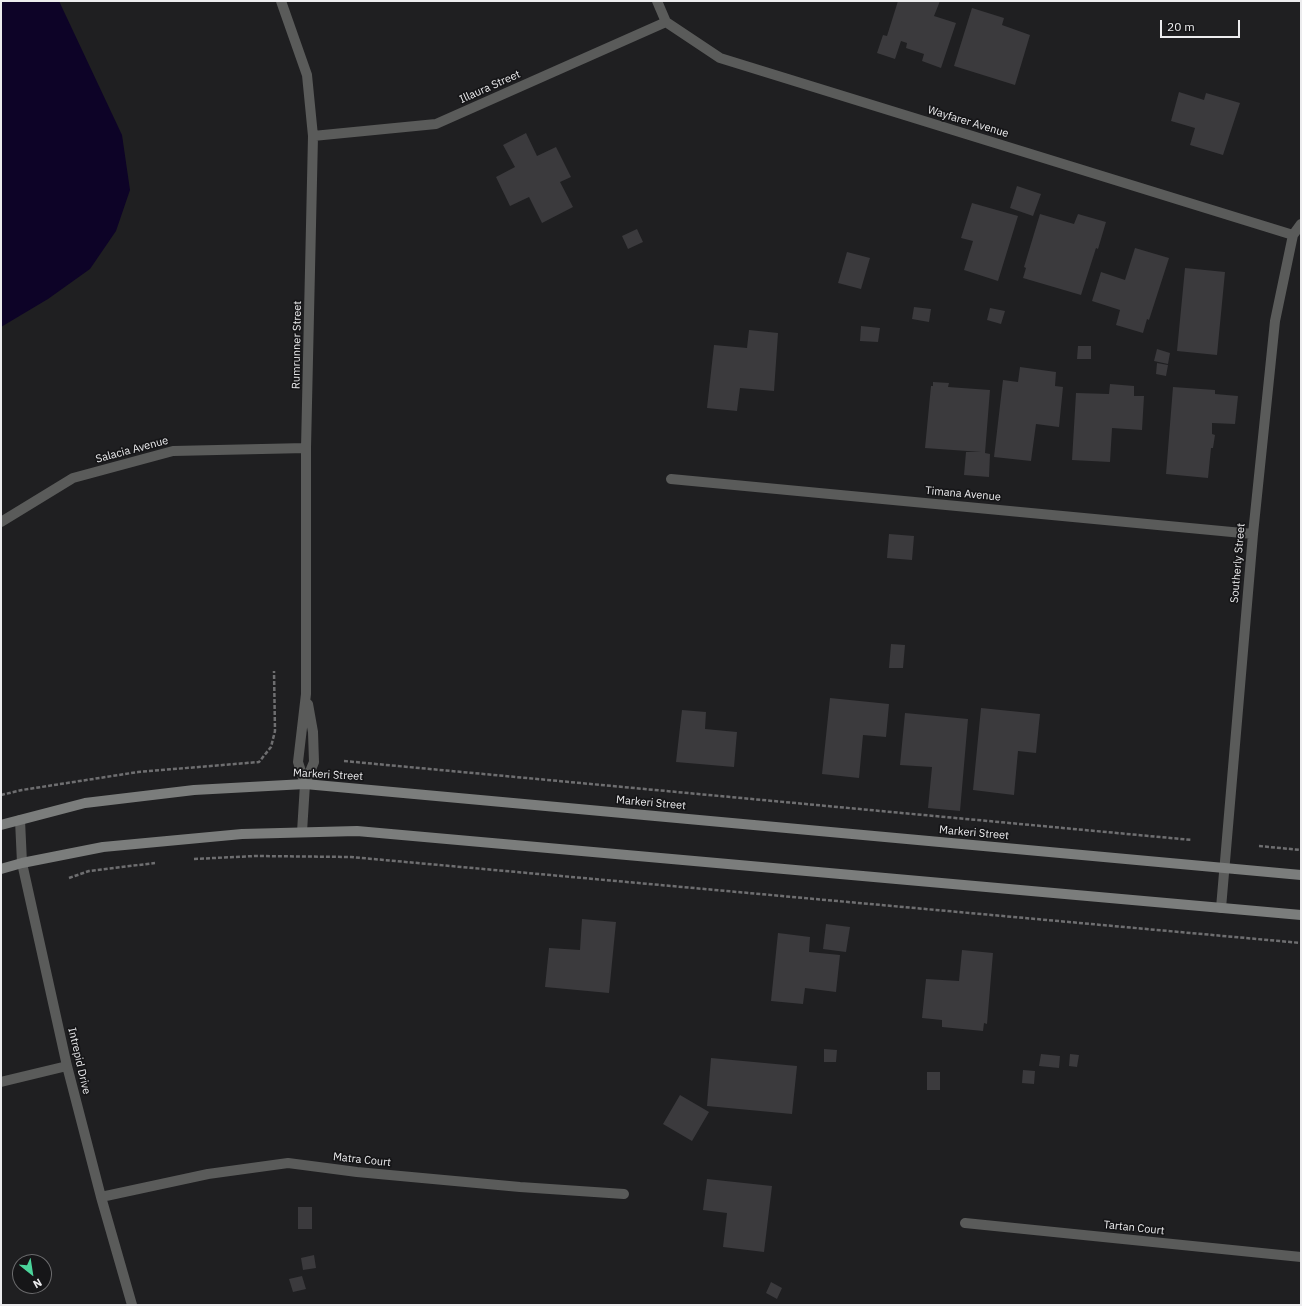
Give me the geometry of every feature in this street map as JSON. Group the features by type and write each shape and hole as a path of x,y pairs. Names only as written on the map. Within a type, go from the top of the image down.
{"main road":[{"name":"Markeri Street","path":"1,825 93,802 194,790 305,784 1301,875"},
{"path":"1,869 22,863 103,847 242,834 357,831 1301,915"}],"street":[{"name":"Rumrunner Street","path":"281,1 307,75 313,136 306,448 306,694 298,762 305,784"},
{"path":"657,1 666,22"},
{"name":"Illaura Street","path":"313,136 436,124 666,22"},
{"name":"Wayfarer Avenue","path":"666,22 720,58 1293,235"},
{"name":"Southerly Street","path":"1221,908 1253,534 1275,321 1293,235 1301,224"},
{"name":"Salacia Avenue","path":"1,522 73,478 174,451 306,448"},
{"name":"Timana Avenue","path":"671,479 1253,534"},
{"name":"Rumrunner Street","path":"302,832 305,784 314,762 313,732 306,694"},
{"name":"Intrepid Drive","path":"20,820 22,863 67,1066 101,1197 132,1305"},
{"path":"1,1082 67,1066"},
{"name":"Matra Court","path":"101,1197 208,1174 288,1163 357,1172 520,1187 624,1194"},
{"name":"Tartan Court","path":"965,1222 1301,1257"}],"path":[{"path":"1,795 22,790 138,772 259,762 271,747 275,731 274,671"},
{"path":"344,761 1192,840"},
{"path":"1259,846 1301,850"},
{"path":"192,860 255,856 351,857 1301,943"},
{"path":"70,878 90,871 162,862"}],"shaded area":[{"path":"1,1 59,1 122,135 130,190 116,231 90,269 48,299 1,327"}],"building":[{"path":"898,1 940,1 934,16 956,23 941,68 922,61 924,54 906,48 907,43 901,41 895,59 877,53 883,35 887,36"},
{"path":"972,8 1004,18 1002,25 1030,35 1015,85 954,66"},
{"path":"1179,92 1204,100 1206,93 1240,103 1223,155 1190,145 1195,128 1171,121"},
{"path":"526,133 537,156 556,147 571,177 560,182 573,207 542,223 529,197 510,206 496,177 515,167 503,145"},
{"path":"1017,186 1041,194 1033,216 1010,208"},
{"path":"972,203 1018,216 998,281 964,270 973,241 961,238"},
{"path":"1040,214 1074,224 1078,214 1106,222 1081,295 1023,278 1026,268 1024,267"},
{"path":"637,229 643,242 628,249 622,236"},
{"path":"1135,248 1169,258 1149,320 1147,319 1143,333 1116,325 1120,310 1092,301 1101,272 1125,280"},
{"path":"847,252 870,258 861,289 838,283"},
{"path":"1185,268 1225,272 1217,355 1177,351"},
{"path":"914,307 931,309 929,322 912,319"},
{"path":"990,308 1005,311 1001,324 987,320"},
{"path":"861,326 880,328 878,342 860,341"},
{"path":"749,330 778,333 774,391 740,388 737,411 707,408 714,345 747,348"},
{"path":"1078,346 1091,346 1091,359 1077,359"},
{"path":"1157,349 1170,353 1168,364 1154,361"},
{"path":"1157,363 1168,365 1166,376 1156,374"},
{"path":"1020,367 1056,372 1055,386 1063,387 1059,427 1036,424 1031,461 994,457 1003,380 1018,382"},
{"path":"933,382 949,383 948,387 990,390 985,453 990,454 989,477 964,475 966,452 981,452 925,448 931,386 933,386"},
{"path":"1110,384 1134,386 1134,396 1144,396 1142,430 1112,428 1110,462 1072,460 1076,393 1109,394"},
{"path":"1173,387 1215,390 1215,394 1238,396 1235,424 1212,423 1212,434 1215,435 1213,448 1211,448 1208,478 1166,474"},
{"path":"889,534 914,536 912,560 887,558"},
{"path":"891,644 905,645 903,668 889,668"},
{"path":"830,698 889,704 886,737 863,735 859,778 822,774"},
{"path":"981,708 1040,714 1036,753 1018,751 1014,795 973,790"},
{"path":"682,710 706,712 705,729 737,732 734,767 676,762"},
{"path":"905,713 968,719 960,811 928,808 932,767 900,765"},
{"path":"582,919 616,922 609,993 545,987 549,948 580,950"},
{"path":"826,924 850,927 846,952 823,949"},
{"path":"778,933 810,937 809,952 840,955 836,992 805,988 803,1004 771,1001"},
{"path":"962,950 993,953 987,1024 984,1023 983,1031 942,1027 942,1020 922,1018 926,979 959,981"},
{"path":"824,1049 837,1050 836,1062 824,1062"},
{"path":"1041,1054 1060,1056 1059,1068 1039,1066"},
{"path":"1070,1054 1079,1055 1077,1067 1069,1066"},
{"path":"711,1058 797,1066 792,1114 707,1106"},
{"path":"1023,1070 1035,1071 1034,1084 1022,1083"},
{"path":"927,1072 940,1072 940,1090 927,1090"},
{"path":"680,1095 709,1112 692,1141 663,1124"},
{"path":"707,1179 772,1186 764,1252 723,1247 727,1213 703,1210"},
{"path":"298,1207 312,1207 312,1229 298,1229"},
{"path":"314,1255 316,1268 303,1270 301,1258"},
{"path":"302,1276 306,1289 293,1292 289,1279"},
{"path":"771,1282 782,1288 777,1299 766,1293"}]}
